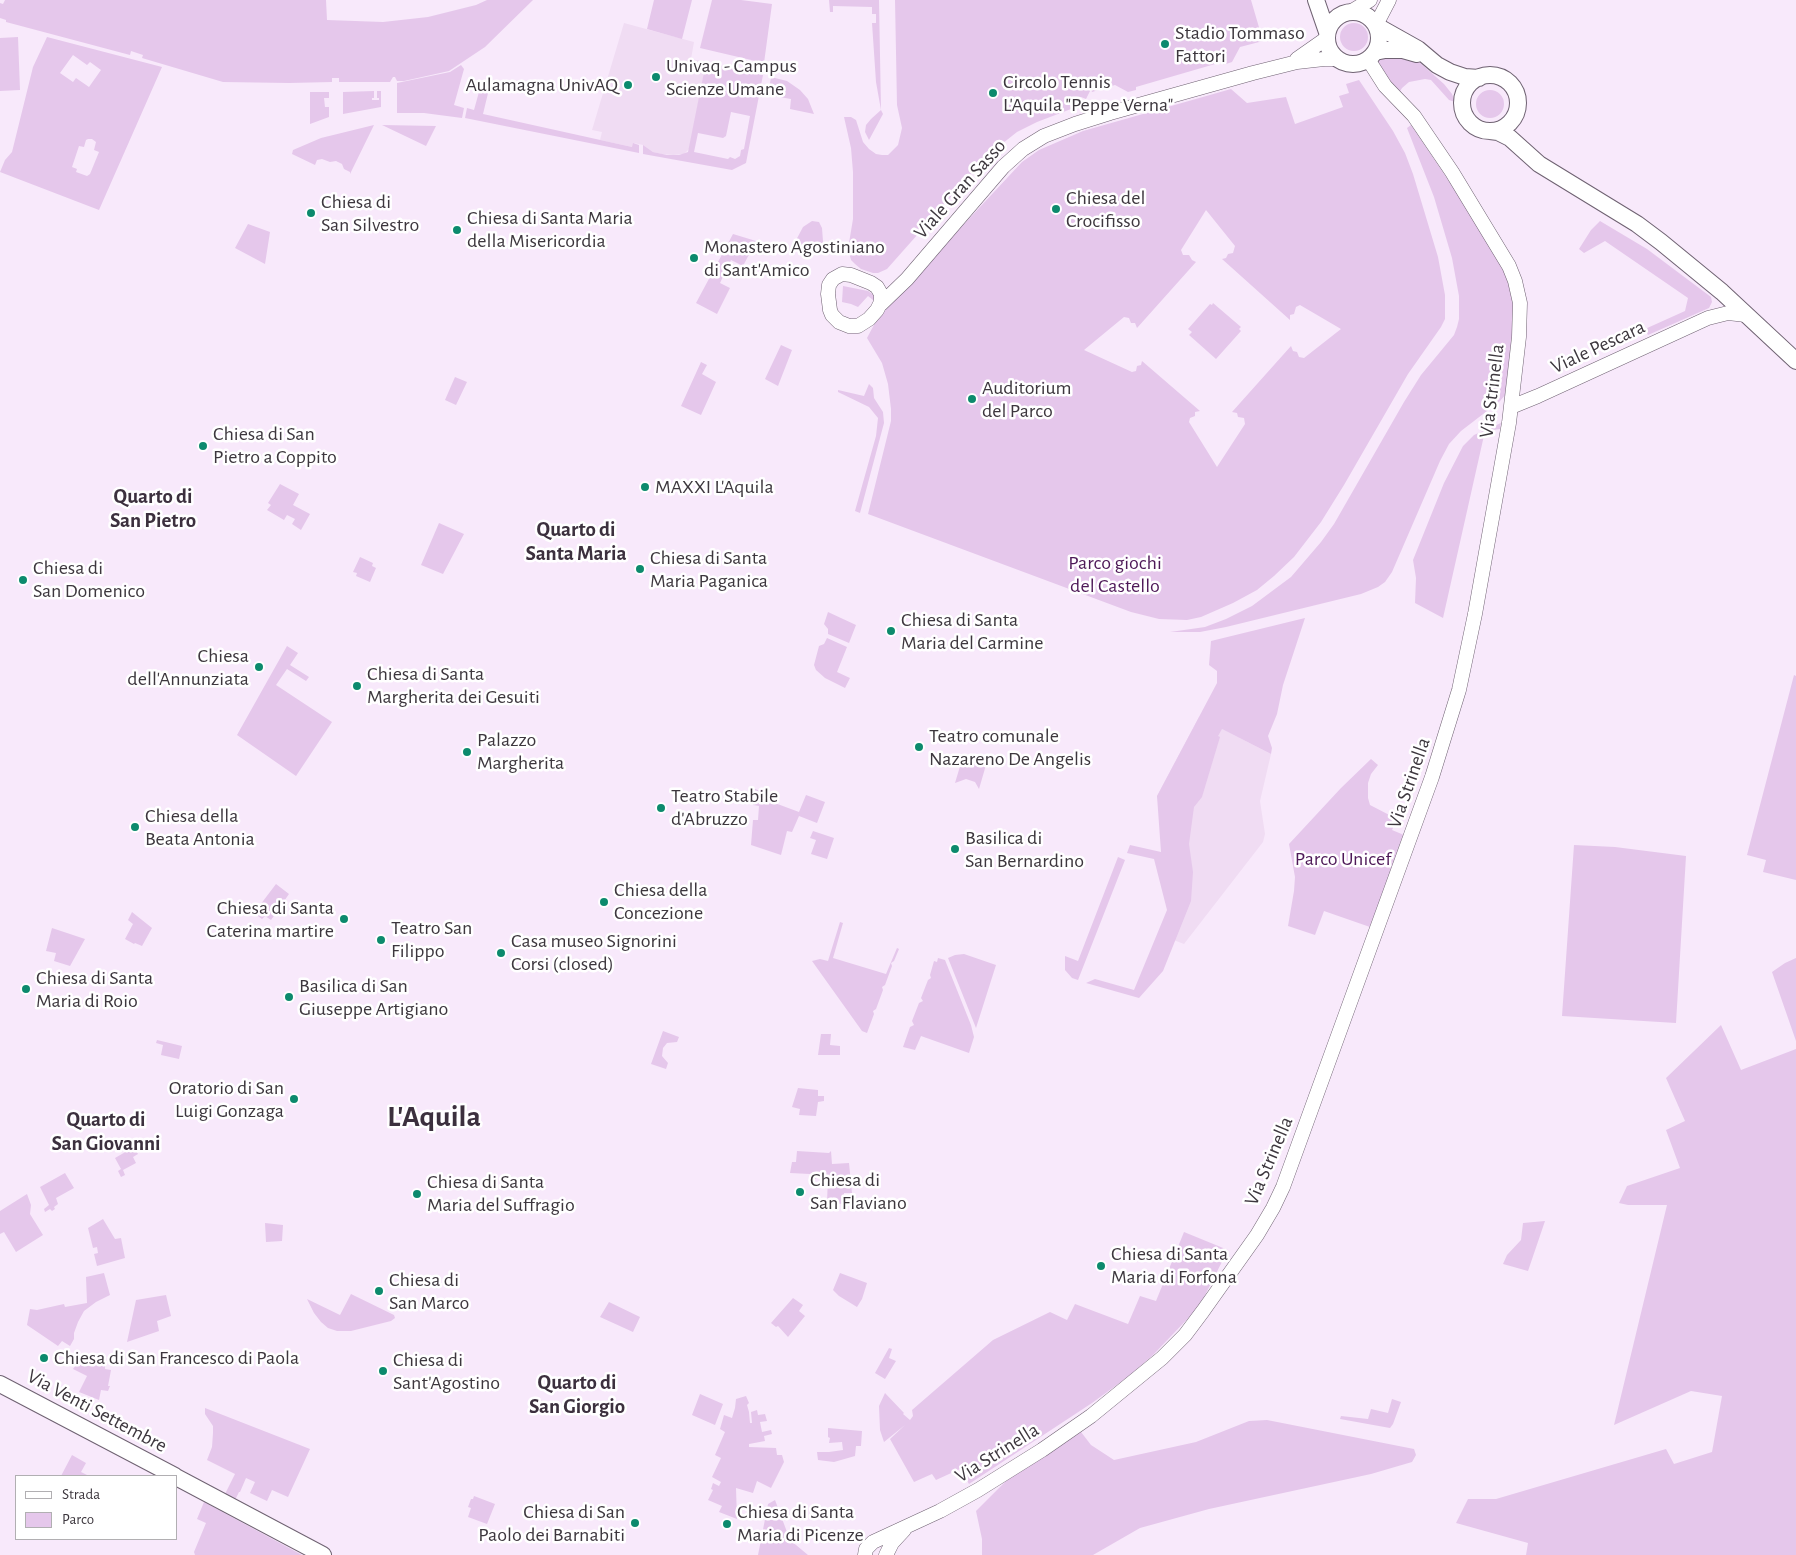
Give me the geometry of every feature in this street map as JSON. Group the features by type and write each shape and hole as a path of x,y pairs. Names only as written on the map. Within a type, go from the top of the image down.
{"main road":[{"path":"1316,0 1330,50 1338,59 1352,64 1385,50 1403,50 1420,56 1448,80 1462,104 1464,113 1474,126 1498,132 1510,138 1536,161 1654,236 1722,292 1796,361"},
{"path":"1322,0 1333,9 1364,14 1370,17 1376,25 1380,41 1370,57"},
{"path":"1327,35 1335,19 1370,0"},
{"path":"1376,25 1389,0"},
{"path":"1376,25 1418,49 1437,65 1450,72 1465,77 1495,76 1510,83 1517,96 1518,127 1522,142 1536,161"},
{"name":"Viale Gran Sasso","path":"1290,63 1307,53 1327,35"},
{"name":"Via Strinella","path":"865,1554 866,1548 873,1542 978,1490 1042,1450 1117,1396 1162,1358 1185,1335 1204,1311 1271,1211 1291,1167 1425,800 1453,710 1476,614 1511,407 1521,311 1519,296 1512,273 1452,172 1418,121 1385,86 1371,64 1370,57"},
{"name":"Viale Gran Sasso","path":"881,304 907,279 1002,167 1033,142 1059,130 1101,116 1290,63 1319,59 1338,59"},
{"path":"1462,104 1466,88 1479,78"},
{"path":"1490,131 1499,130 1507,126 1517,111"},
{"name":"Viale Gran Sasso","path":"873,284 895,279 920,263"},
{"path":"848,274 873,284 877,286 881,294 881,304 869,319 855,326 849,326 839,322 830,313 828,291 835,277 848,274"},
{"name":"Viale Pescara","path":"1701,321 1717,306 1722,292"},
{"name":"Viale Pescara","path":"1511,407 1701,321 1725,314 1746,315"},
{"name":"Via Venti Settembre","path":"0,1384 172,1475"},
{"name":"Via Venti Settembre","path":"178,1478 323,1555"},
{"name":"Via Strinella","path":"886,1555 894,1540 910,1525"}],"shaded area":[{"name":"Univaq - Campus Scienze Umane","path":"624,23 694,42 691,59 706,62 690,148 684,154 661,154 653,152 643,145 634,143 632,147 600,140 602,132 592,130"},
{"path":"1199,717 1271,754 1260,801 1265,834 1263,842 1184,944 1166,937 1176,914 1157,796"}],"green space":[{"path":"5,0 326,0 327,20 383,22 428,17 476,5 487,0 533,0 485,47 449,71 404,81 397,81 393,77 390,82 339,82 339,78 332,78 332,82 289,83 223,82 142,58 143,55 131,51 130,55 6,22 6,20 0,18 0,3 3,4"},
{"path":"654,0 692,0 682,39 647,29"},
{"path":"712,0 741,0 772,4 764,63 700,48"},
{"path":"829,0 879,0 881,110 876,82 872,23 876,23 876,14 872,14 872,7 833,6 833,12 830,12"},
{"path":"895,0 1251,0 1263,41 1240,47 1232,62 1223,65 1222,62 1136,87 1136,90 1128,92 1115,85 1092,92 1091,89 1086,99 1081,97 1069,101 1071,109 1017,132 988,155 887,269 873,273 861,269 855,264 851,260 848,249 853,219 853,172 851,148 844,117 851,117 856,120 863,142 876,154 888,155 898,145 902,128 897,105"},
{"path":"1354,23 1364,27 1368,37 1364,47 1354,51 1344,47 1340,37 1344,27"},
{"path":"18,37 20,90 0,91 0,38"},
{"path":"47,37 162,67 99,210 0,172 5,160 12,152 33,67","holes":["73,55 87,65 90,62 101,70 89,87 76,78 73,82 60,73","88,139 96,142 94,150 99,152 90,174 87,176 76,172 77,169 72,167 79,146 84,147"]},
{"path":"1384,54 1418,61 1444,84 1452,94 1455,102 1449,100 1431,80 1425,79 1409,82 1398,95 1378,62 1378,58"},
{"path":"706,62 763,75 746,163 732,170 643,154 643,145 653,152 667,155 679,155 688,152","holes":["731,112 750,116 744,149 741,150 740,156 735,159 730,157 728,159 694,152 698,133 723,138 726,136"]},
{"path":"461,65 464,69 454,105 464,108 462,118 424,113 397,113 397,83 450,72"},
{"path":"771,77 787,81 800,90 808,99 814,114 790,109 791,99 768,95"},
{"name":"Parco giochi del Castello","path":"1359,80 1393,131 1405,153 1438,257 1445,295 1445,319 1408,374 1321,522 1294,557 1274,576 1257,590 1201,617 1187,620 1159,619 1131,612 868,514 891,421 891,409 888,384 882,363 867,338 876,321 909,283 1022,162 1039,150 1083,131 1231,89 1247,103 1286,97 1295,124 1343,107 1339,96 1349,93 1346,84","holes":["1206,210 1235,246 1233,253 1228,254 1226,258 1222,259 1290,320 1290,315 1294,314 1296,307 1300,305 1341,329 1304,358 1299,357 1291,346 1232,412 1237,413 1238,417 1244,418 1245,424 1217,467 1189,422 1190,418 1195,416 1195,412 1200,411 1142,361 1141,365 1137,366 1136,371 1132,372 1084,350 1124,317 1129,318 1131,323 1135,323 1137,328 1196,262 1189,255 1183,255 1181,250"]},
{"path":"482,81 487,82 485,88 489,89 483,114 632,147 633,143 639,145 639,153 465,118 467,108 474,110"},
{"path":"1490,90 1500,94 1504,104 1500,114 1490,118 1480,114 1476,104 1480,94"},
{"path":"374,91 374,98 372,100 379,100 377,98 377,91 381,91 381,107 343,114 343,92"},
{"path":"310,92 329,92 329,98 324,98 325,107 329,107 329,117 310,124"},
{"path":"881,110 883,114 869,140 865,132 866,125"},
{"path":"374,125 350,174 350,172 344,169 342,164 336,161 330,162 322,159 317,160 315,165 292,154 293,150 321,138"},
{"path":"382,125 436,126 426,146"},
{"path":"1411,125 1475,220 1500,261 1508,281 1513,305 1513,332 1506,394 1500,401 1461,431 1449,444 1392,572 1385,582 1378,587 1361,594 1226,627 1200,632 1170,632 1205,627 1226,619 1252,606 1291,577 1334,524 1421,375 1454,335 1459,319 1459,296 1452,258 1434,197 1407,128"},
{"path":"812,221 819,222 822,228 824,255 794,244 803,227"},
{"path":"1600,221 1647,249 1711,297 1712,302 1709,308 1648,335 1645,329 1685,311 1688,298 1605,241 1584,253 1579,249 1591,230"},
{"path":"248,224 270,232 265,264 235,248"},
{"path":"733,234 756,241 743,266 731,260 720,283 730,288 717,314 696,303"},
{"path":"843,286 868,291 874,295 875,299 873,300 868,296 858,307 842,302"},
{"path":"1213,303 1241,327 1239,329 1241,331 1216,359 1189,335 1192,332 1188,329"},
{"path":"781,345 792,350 778,386 765,379"},
{"path":"701,362 707,365 702,374 716,382 701,415 681,406"},
{"path":"455,377 467,382 456,405 445,400"},
{"path":"869,384 873,388 874,398 883,412 884,423 860,513 855,511 876,436 878,418 869,407 838,392 838,390 864,396"},
{"path":"1501,423 1500,429 1485,431 1443,618 1415,603 1416,578 1413,560 1444,483 1463,446 1474,435"},
{"path":"280,484 299,494 293,505 310,514 301,530 292,524 295,519 287,515 284,520 267,510 271,505 268,503"},
{"path":"439,523 464,534 443,574 421,565"},
{"path":"360,557 373,563 372,566 376,568 370,582 356,576 357,573 353,572"},
{"path":"828,612 856,625 849,643 828,634 828,629 824,624"},
{"path":"1305,618 1283,685 1277,714 1268,736 1272,748 1271,754 1222,729 1218,736 1220,737 1202,797 1194,807 1189,844 1193,872 1191,901 1163,971 1139,998 1086,983 1095,979 1134,990 1167,910 1154,859 1127,853 1130,845 1161,852 1157,796 1217,683 1217,671 1209,665 1211,641"},
{"path":"827,638 847,647 837,672 850,678 845,688 825,678 816,670 814,665 819,646 824,644"},
{"path":"287,646 298,653 290,665 309,677 306,681 287,669 276,685 332,722 296,776 237,735"},
{"path":"1794,675 1796,676 1796,880 1763,872 1766,860 1747,855"},
{"name":"Parco Unicef","path":"1371,759 1378,765 1371,774 1368,783 1370,805 1397,819 1392,830 1404,835 1370,927 1324,911 1315,935 1288,926 1295,877 1289,844"},
{"path":"964,760 986,765 979,789 975,782 966,779 955,783 961,763"},
{"path":"755,789 766,793 764,799 799,812 806,795 825,802 817,823 799,816 792,832 787,831 781,855 751,845 753,820 758,820 759,806 753,805"},
{"path":"813,831 834,838 827,859 811,854 816,840 810,838"},
{"path":"1574,845 1615,847 1686,856 1676,1023 1562,1016"},
{"path":"1118,857 1125,860 1078,980 1072,978 1065,970 1065,956 1078,961"},
{"path":"276,884 289,894 271,920 265,916 262,919 254,913"},
{"path":"132,912 152,928 142,946 125,939 133,924 128,920"},
{"path":"840,922 843,923 833,958 886,974 897,948 899,949 894,961 891,963 892,966 885,985 882,987 883,990 876,1009 873,1011 874,1014 867,1033 862,1031 812,961 820,959 828,961"},
{"path":"52,928 85,939 70,966 54,961 56,953 46,951"},
{"path":"964,954 996,965 976,1028 948,958"},
{"path":"938,958 945,960 971,1025 974,1037 969,1053 921,1036 915,1050 903,1047 910,1027 914,1025 912,1021 919,1003 923,1001 921,998 928,980 931,978 930,975 934,961 937,962"},
{"path":"1796,958 1796,1041 1772,972"},
{"path":"1721,1025 1741,1070 1796,1049 1796,1555 1526,1555 1528,1543 1456,1523 1468,1499 1496,1499 1666,1449 1674,1464 1712,1452 1722,1396 1691,1391 1614,1425 1667,1205 1628,1205 1619,1203 1627,1186 1680,1168 1666,1130 1685,1121 1666,1078"},
{"path":"663,1031 679,1037 677,1042 667,1043 663,1048 662,1056 668,1063 666,1069 651,1064"},
{"path":"821,1034 831,1034 830,1045 840,1046 840,1055 818,1055"},
{"path":"157,1040 182,1046 179,1059 161,1055 163,1045 156,1043"},
{"path":"798,1088 818,1090 818,1096 824,1096 824,1101 818,1102 816,1116 799,1115 800,1109 792,1107"},
{"path":"134,1147 138,1154 133,1157 136,1163 123,1170 125,1175 121,1177 118,1171 121,1169 115,1158"},
{"path":"797,1151 829,1153 831,1151 832,1164 849,1163 852,1193 844,1193 844,1204 827,1203 828,1175 817,1174 816,1179 810,1178 810,1174 790,1173 792,1162 796,1162"},
{"path":"65,1173 74,1188 56,1198 58,1204 54,1207 55,1209 45,1212 44,1209 49,1205 40,1187"},
{"path":"27,1194 31,1205 30,1214 43,1235 16,1252 4,1232 0,1234 0,1211"},
{"path":"103,1219 115,1239 121,1238 125,1258 97,1266 94,1254 98,1253 97,1247 93,1248 88,1228"},
{"path":"1545,1221 1528,1271 1503,1264 1507,1255 1521,1240 1523,1223"},
{"path":"265,1223 283,1225 282,1241 266,1242"},
{"path":"1184,1232 1228,1250 1195,1311 1153,1355 1129,1376 1092,1403 969,1484 960,1469 936,1480 932,1474 914,1482 890,1439 905,1425 884,1442 880,1430 879,1406 885,1393 910,1420 913,1416 912,1410 993,1340 1050,1312 1067,1320 1075,1304 1128,1324 1140,1296 1156,1301"},
{"path":"104,1273 110,1295 84,1311 70,1346 62,1341 58,1346 27,1325 30,1309 37,1310 64,1304 65,1307 87,1303 86,1277"},
{"path":"840,1273 867,1283 862,1299 857,1307 833,1290"},
{"path":"351,1294 394,1315 395,1318 391,1321 351,1331 337,1331 328,1328 321,1322 307,1299 340,1315"},
{"path":"166,1295 171,1316 157,1321 159,1331 127,1342 136,1300"},
{"path":"793,1298 803,1305 799,1311 805,1316 788,1337 778,1326 776,1327 771,1323"},
{"path":"609,1302 640,1317 633,1332 600,1317"},
{"path":"889,1348 892,1349 889,1358 896,1361 885,1379 875,1373"},
{"path":"79,1361 105,1365 105,1369 111,1370 108,1391 101,1390 99,1400 79,1392 87,1376 73,1369"},
{"path":"700,1394 723,1404 715,1425 692,1415"},
{"path":"746,1396 749,1403 747,1405 750,1423 752,1423 751,1412 757,1410 758,1415 765,1414 767,1421 760,1422 762,1432 771,1430 772,1434 764,1436 765,1441 749,1444 749,1447 776,1448 777,1455 782,1455 784,1462 771,1488 757,1481 753,1493 736,1488 737,1519 719,1512 722,1506 708,1500 713,1490 711,1489 713,1483 719,1486 721,1482 712,1477 721,1458 715,1455 725,1432 720,1429 724,1415 732,1418 736,1399"},
{"path":"1392,1399 1401,1402 1390,1428 1340,1419 1341,1416 1368,1419 1371,1409 1388,1413"},
{"path":"205,1408 310,1449 288,1497 272,1490 267,1501 250,1493 255,1482 246,1478 234,1502 224,1496 235,1474 207,1460 212,1447 213,1426 205,1414"},
{"path":"1267,1420 1414,1449 1416,1455 1412,1462 1371,1474 1209,1509 1140,1528 1093,1555 982,1555 982,1539 976,1511 1006,1481 1081,1432 1091,1445 1114,1460 1196,1442 1249,1421"},
{"path":"828,1428 862,1431 861,1446 856,1446 855,1456 834,1462 818,1460 817,1452 843,1450 842,1442 829,1443"},
{"path":"72,1455 86,1463 81,1472 87,1475 62,1475"},
{"path":"474,1496 495,1504 487,1524 468,1517 471,1508 468,1507"},
{"path":"775,1500 790,1540 808,1555 758,1555 768,1504"},
{"path":"204,1502 302,1555 195,1555 194,1552 206,1523 197,1519"}],"place":[{"name":"Stadio Tommaso Fattori","path":"1165,44"},
{"name":"Univaq - Campus Scienze Umane","path":"656,77"},
{"name":"Aulamagna UnivAQ","path":"628,85"},
{"name":"Circolo Tennis L'Aquila \"Peppe Verna\"","path":"993,93"},
{"name":"Chiesa del Crocifisso","path":"1056,209"},
{"name":"Chiesa di San Silvestro","path":"311,213"},
{"name":"Chiesa di Santa Maria della Misericordia","path":"457,230"},
{"name":"Monastero Agostiniano di Sant'Amico","path":"694,258"},
{"name":"Auditorium del Parco","path":"972,399"},
{"name":"Chiesa di San Pietro a Coppito","path":"203,446"},
{"name":"MAXXI L'Aquila","path":"645,487"},
{"name":"Chiesa di Santa Maria Paganica","path":"640,569"},
{"name":"Chiesa di San Domenico","path":"23,580"},
{"name":"Chiesa di Santa Maria del Carmine","path":"891,631"},
{"name":"Chiesa dell'Annunziata","path":"259,667"},
{"name":"Chiesa di Santa Margherita dei Gesuiti","path":"357,686"},
{"name":"Teatro comunale Nazareno De Angelis","path":"919,747"},
{"name":"Palazzo Margherita","path":"467,752"},
{"name":"Teatro Stabile d'Abruzzo","path":"661,808"},
{"name":"Chiesa della Beata Antonia","path":"135,827"},
{"name":"Basilica di San Bernardino","path":"955,849"},
{"name":"Chiesa della Concezione","path":"604,902"},
{"name":"Chiesa di Santa Caterina martire","path":"344,919"},
{"name":"Teatro San Filippo","path":"381,940"},
{"name":"Casa museo Signorini Corsi (closed)","path":"501,953"},
{"name":"Chiesa di Santa Maria di Roio","path":"26,989"},
{"name":"Basilica di San Giuseppe Artigiano","path":"289,997"},
{"name":"Oratorio di San Luigi Gonzaga","path":"294,1099"},
{"name":"Chiesa di San Flaviano","path":"800,1192"},
{"name":"Chiesa di Santa Maria del Suffragio","path":"417,1194"},
{"name":"Chiesa di Santa Maria di Forfona","path":"1101,1266"},
{"name":"Chiesa di San Marco","path":"379,1291"},
{"name":"Chiesa di San Francesco di Paola","path":"44,1358"},
{"name":"Chiesa di Sant'Agostino","path":"383,1371"},
{"name":"Chiesa di San Paolo dei Barnabiti","path":"635,1523"},
{"name":"Chiesa di Santa Maria di Picenze","path":"727,1524"}],"district":[{"name":"Quarto di San Pietro","path":"153,509"},
{"name":"Quarto di Santa Maria","path":"576,542"},
{"name":"L'Aquila","path":"434,1117"},
{"name":"Quarto di San Giovanni","path":"106,1132"},
{"name":"Quarto di San Giorgio","path":"577,1395"}]}
